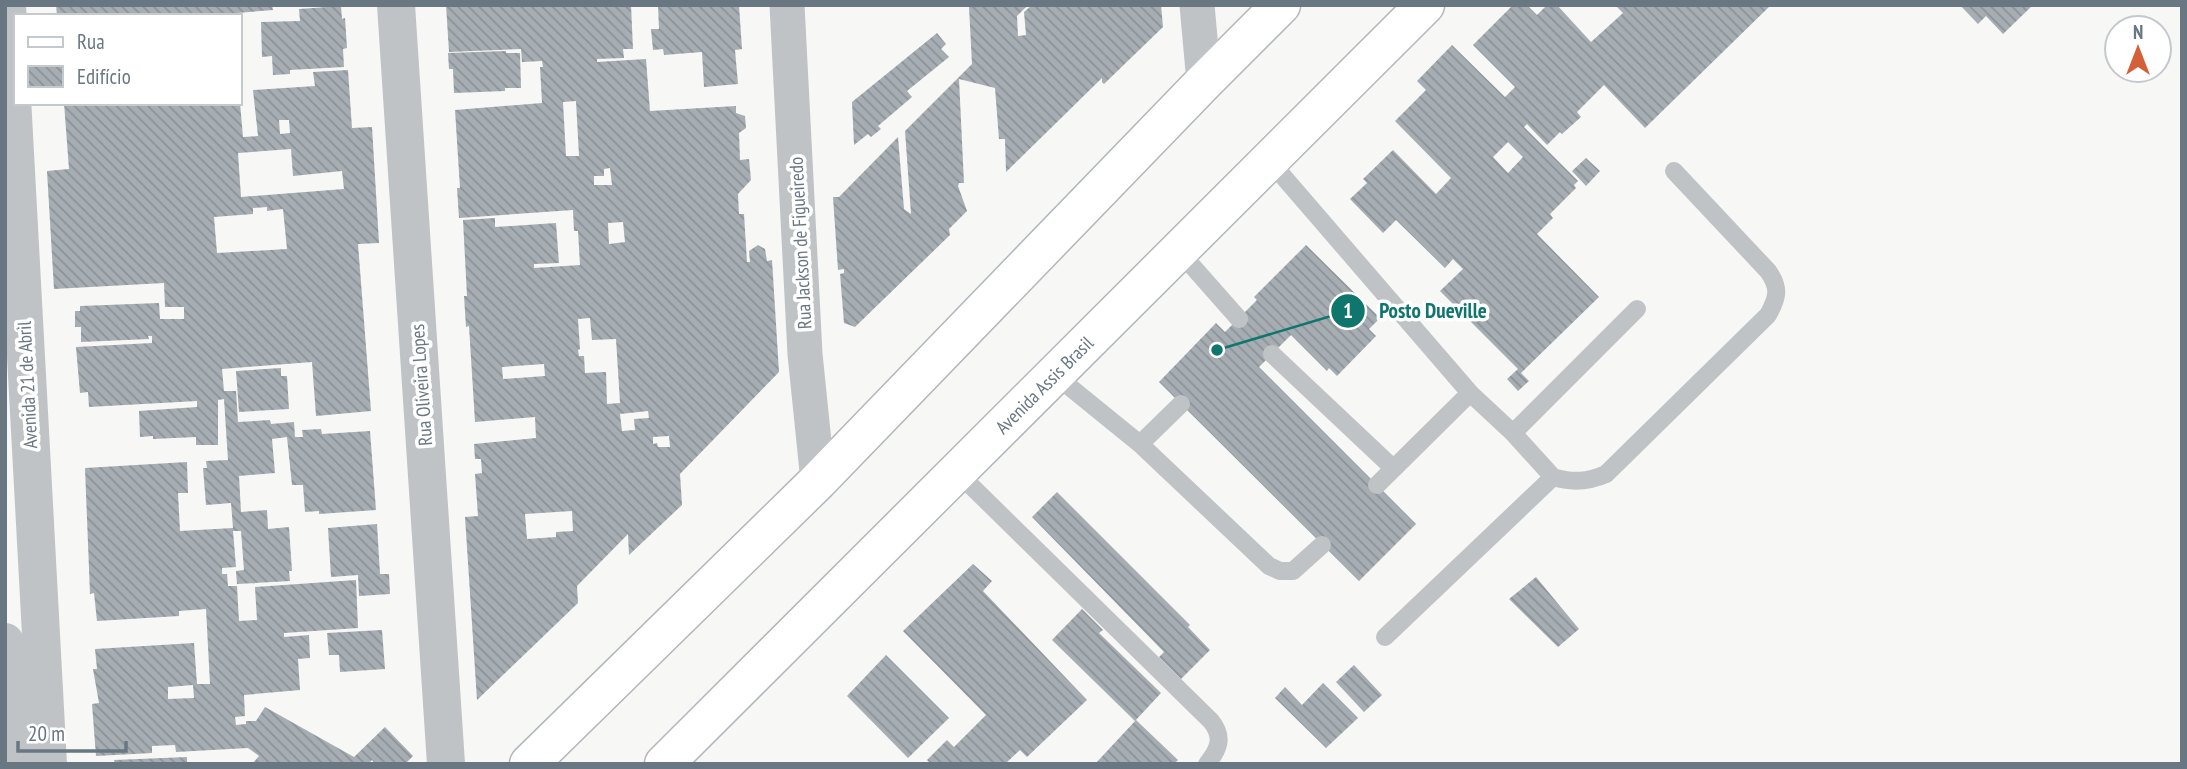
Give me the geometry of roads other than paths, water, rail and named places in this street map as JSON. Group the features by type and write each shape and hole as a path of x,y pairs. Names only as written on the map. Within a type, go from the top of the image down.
{"main road":[{"path":"529,764 818,481 1204,82 1282,5"},
{"name":"Avenida Assis Brasil","path":"664,764 1425,5"}],"street":[{"name":"Rua Oliveira Lopes","path":"396,5 446,764"},
{"name":"Rua Jackson de Figueiredo","path":"787,5 805,354 818,481"},
{"path":"1197,5 1204,82"},
{"name":"Avenida 21 de Abril","path":"6,9 13,284 48,764"},
{"path":"5,642 13,764"}],"lane":[{"path":"1269,160 1470,393 1513,433 1553,477 1579,482 1606,474 1768,315 1774,304 1777,292 1775,280 1674,171"},
{"path":"1179,251 1239,319"},
{"path":"1513,433 1637,309"},
{"path":"1272,354 1394,468"},
{"path":"1055,374 1140,443 1269,566 1280,570 1293,570 1322,545"},
{"path":"1377,485 1470,393"},
{"path":"1140,443 1181,404"},
{"path":"957,472 1211,721 1219,735 1219,744 1207,764"},
{"path":"1384,637 1553,477"}],"place":[{"name":"Posto Dueville","path":"1217,350"}]}
